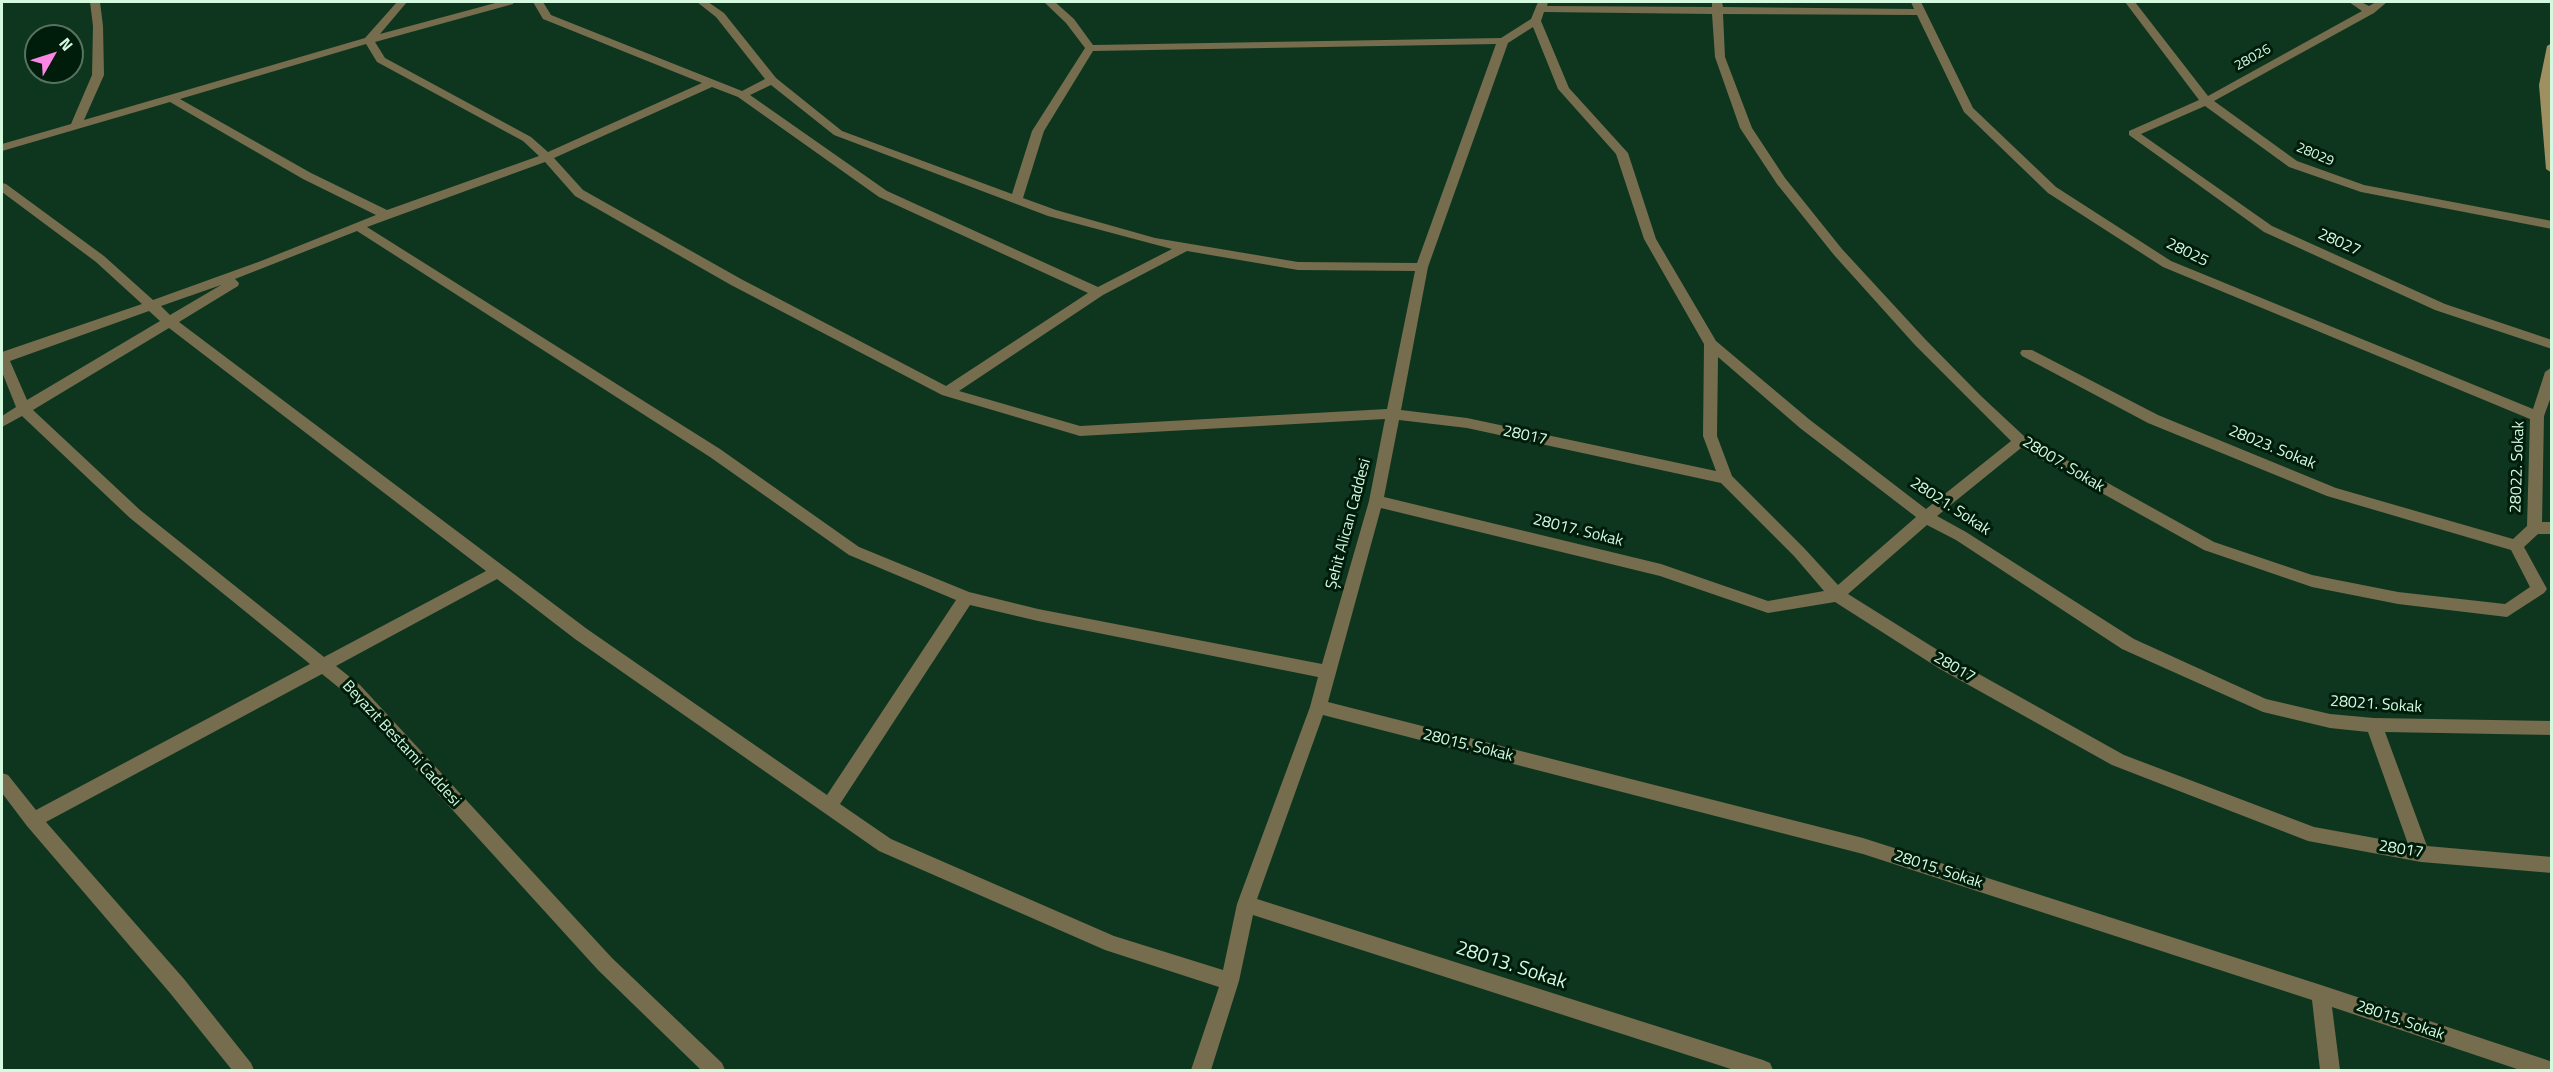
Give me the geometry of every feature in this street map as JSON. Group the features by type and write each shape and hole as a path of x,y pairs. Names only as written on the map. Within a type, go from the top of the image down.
{"main road":[{"path":"2552,46 2545,86 2552,169"}],"street":[{"path":"75,128 98,75 98,26 95,2"},
{"path":"369,40 402,2"},
{"path":"2,148 369,40 509,2"},
{"path":"538,2 547,17 742,95 883,194 1098,292"},
{"path":"702,2 720,15 772,80 838,133 1016,200 1052,213 1155,242 1298,266 1422,267"},
{"path":"1049,2 1070,21 1090,48"},
{"name":"28029","path":"2130,2 2206,101 2293,164 2361,188 2552,225"},
{"path":"2354,2 2370,11"},
{"name":"28026","path":"2133,133 2206,101 2370,11 2382,2"},
{"path":"1090,48 1503,41 1540,11 1676,10 1717,7 1918,7"},
{"name":"28007. Sokak","path":"1717,7 1720,57 1746,128 1781,181 1838,252 1912,334 1976,400 2020,441 2083,478 2210,546 2312,581 2398,598 2507,610 2545,592"},
{"name":"28025","path":"1918,7 1968,110 2052,190 2167,264 2537,416"},
{"name":"28021. Sokak","path":"1540,11 1564,89 1622,153 1650,239 1711,344 1805,424 1926,517 1961,536 2128,644 2263,705 2330,721 2374,725 2552,728"},
{"name":"28017","path":"369,40 381,60 527,139 547,157 579,193 736,282 946,392 1080,431 1393,414 1467,423 1726,479 1799,552 1837,595 1946,664 2118,760 2314,835 2421,854 2552,865"},
{"name":"Şehit Alican Caddesi","path":"1202,1071 1230,981 1246,904 1318,708 1376,501 1422,267 1503,41"},
{"path":"1016,200 1038,131 1090,48"},
{"path":"742,95 772,80"},
{"path":"2,358 266,264 357,226 547,157 711,83"},
{"path":"172,99 307,176 386,215"},
{"name":"28027","path":"2133,133 2268,229 2440,307 2552,345"},
{"path":"2,187 100,259 169,321 581,634 885,845 1112,944 1230,981"},
{"path":"357,226 715,453 854,551 966,598 1038,615 1327,672"},
{"path":"946,392 1098,292 1186,247"},
{"path":"2,422 266,264"},
{"path":"1711,344 1710,436 1726,479"},
{"name":"28023. Sokak","path":"2027,353 2153,419 2332,492 2516,546"},
{"name":"Beyazıt Bestami Caddesi","path":"2,358 24,410 135,514 354,690 605,964 716,1071"},
{"name":"28022. Sokak","path":"2516,546 2534,528 2537,416 2552,372"},
{"path":"1837,595 1926,517 2020,441"},
{"name":"28017. Sokak","path":"1376,501 1661,570 1767,607 1837,595"},
{"path":"2534,528 2552,528"},
{"path":"2516,546 2545,592"},
{"path":"33,820 499,571"},
{"path":"829,806 966,598"},
{"name":"28015. Sokak","path":"1318,708 1863,846 2321,994 2547,1071"},
{"path":"2374,725 2421,854"},
{"path":"2,780 33,820 177,986 244,1071"},
{"name":"28013. Sokak","path":"1246,904 1763,1071"},
{"path":"2321,994 2330,1071"}]}
